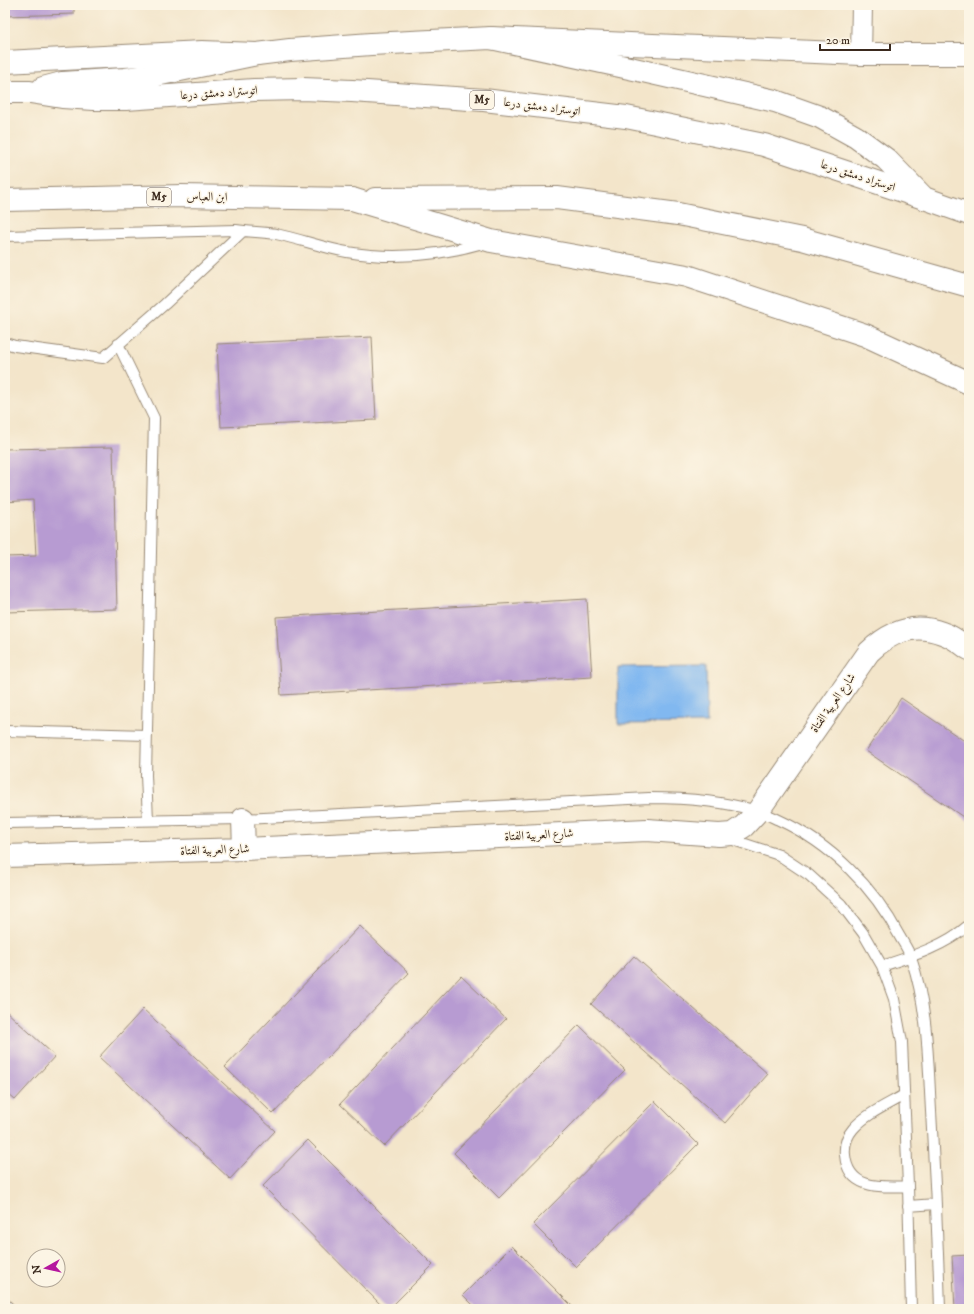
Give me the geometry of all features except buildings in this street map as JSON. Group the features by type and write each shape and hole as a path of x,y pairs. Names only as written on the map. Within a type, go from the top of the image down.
{"main road":[{"path":"491,38 775,101 820,117 856,137 886,159 924,198"},
{"path":"30,92 62,83 126,79 156,75 257,54 290,50 491,38 861,54 969,54"},
{"path":"5,62 202,52 257,54"},
{"name":"اتوستراد دمشق درعا","path":"30,92 62,97 126,100 254,90 303,89 352,91 500,102 626,117 764,145 969,214"},
{"name":"M5","path":"5,92 30,92"},
{"name":"ابن العباس","path":"5,200 182,196 352,199"},
{"name":"M5","path":"352,199 557,198 678,214 802,239 969,286"},
{"path":"352,199 491,241 687,276 865,335 969,382"},
{"name":"شارع العربية الفتاة","path":"5,856 244,849 647,830 719,835 732,834 744,826 758,811 869,652 881,641 896,633 911,628 928,628 944,633 969,649"},
{"path":"243,819 244,849"}],"street":[{"path":"861,54 862,5"}],"lane":[{"path":"5,343 15,346 103,358 243,231"},
{"path":"5,236 243,231 274,234 347,252 383,256 420,256 456,251 491,241"},
{"path":"118,344 154,418 146,775 148,820"},
{"path":"5,731 147,735"},
{"path":"5,823 243,819 649,798 677,798 705,801 758,811 798,829 843,863 867,887 887,914 911,957 921,994 927,1039 940,1309"},
{"path":"719,835 778,855 808,875 841,904 863,933 882,966 894,1000 902,1042 911,1309"},
{"path":"882,966 911,957 960,933 969,925"},
{"path":"904,1095 882,1107 852,1130 846,1139 844,1150 845,1161 848,1169 854,1177 861,1182 879,1187 908,1186"},
{"path":"908,1206 936,1204"},
{"path":"5,1304 10,1309"}],"water":[{"path":"706,666 707,723 618,724 618,667"}]}
